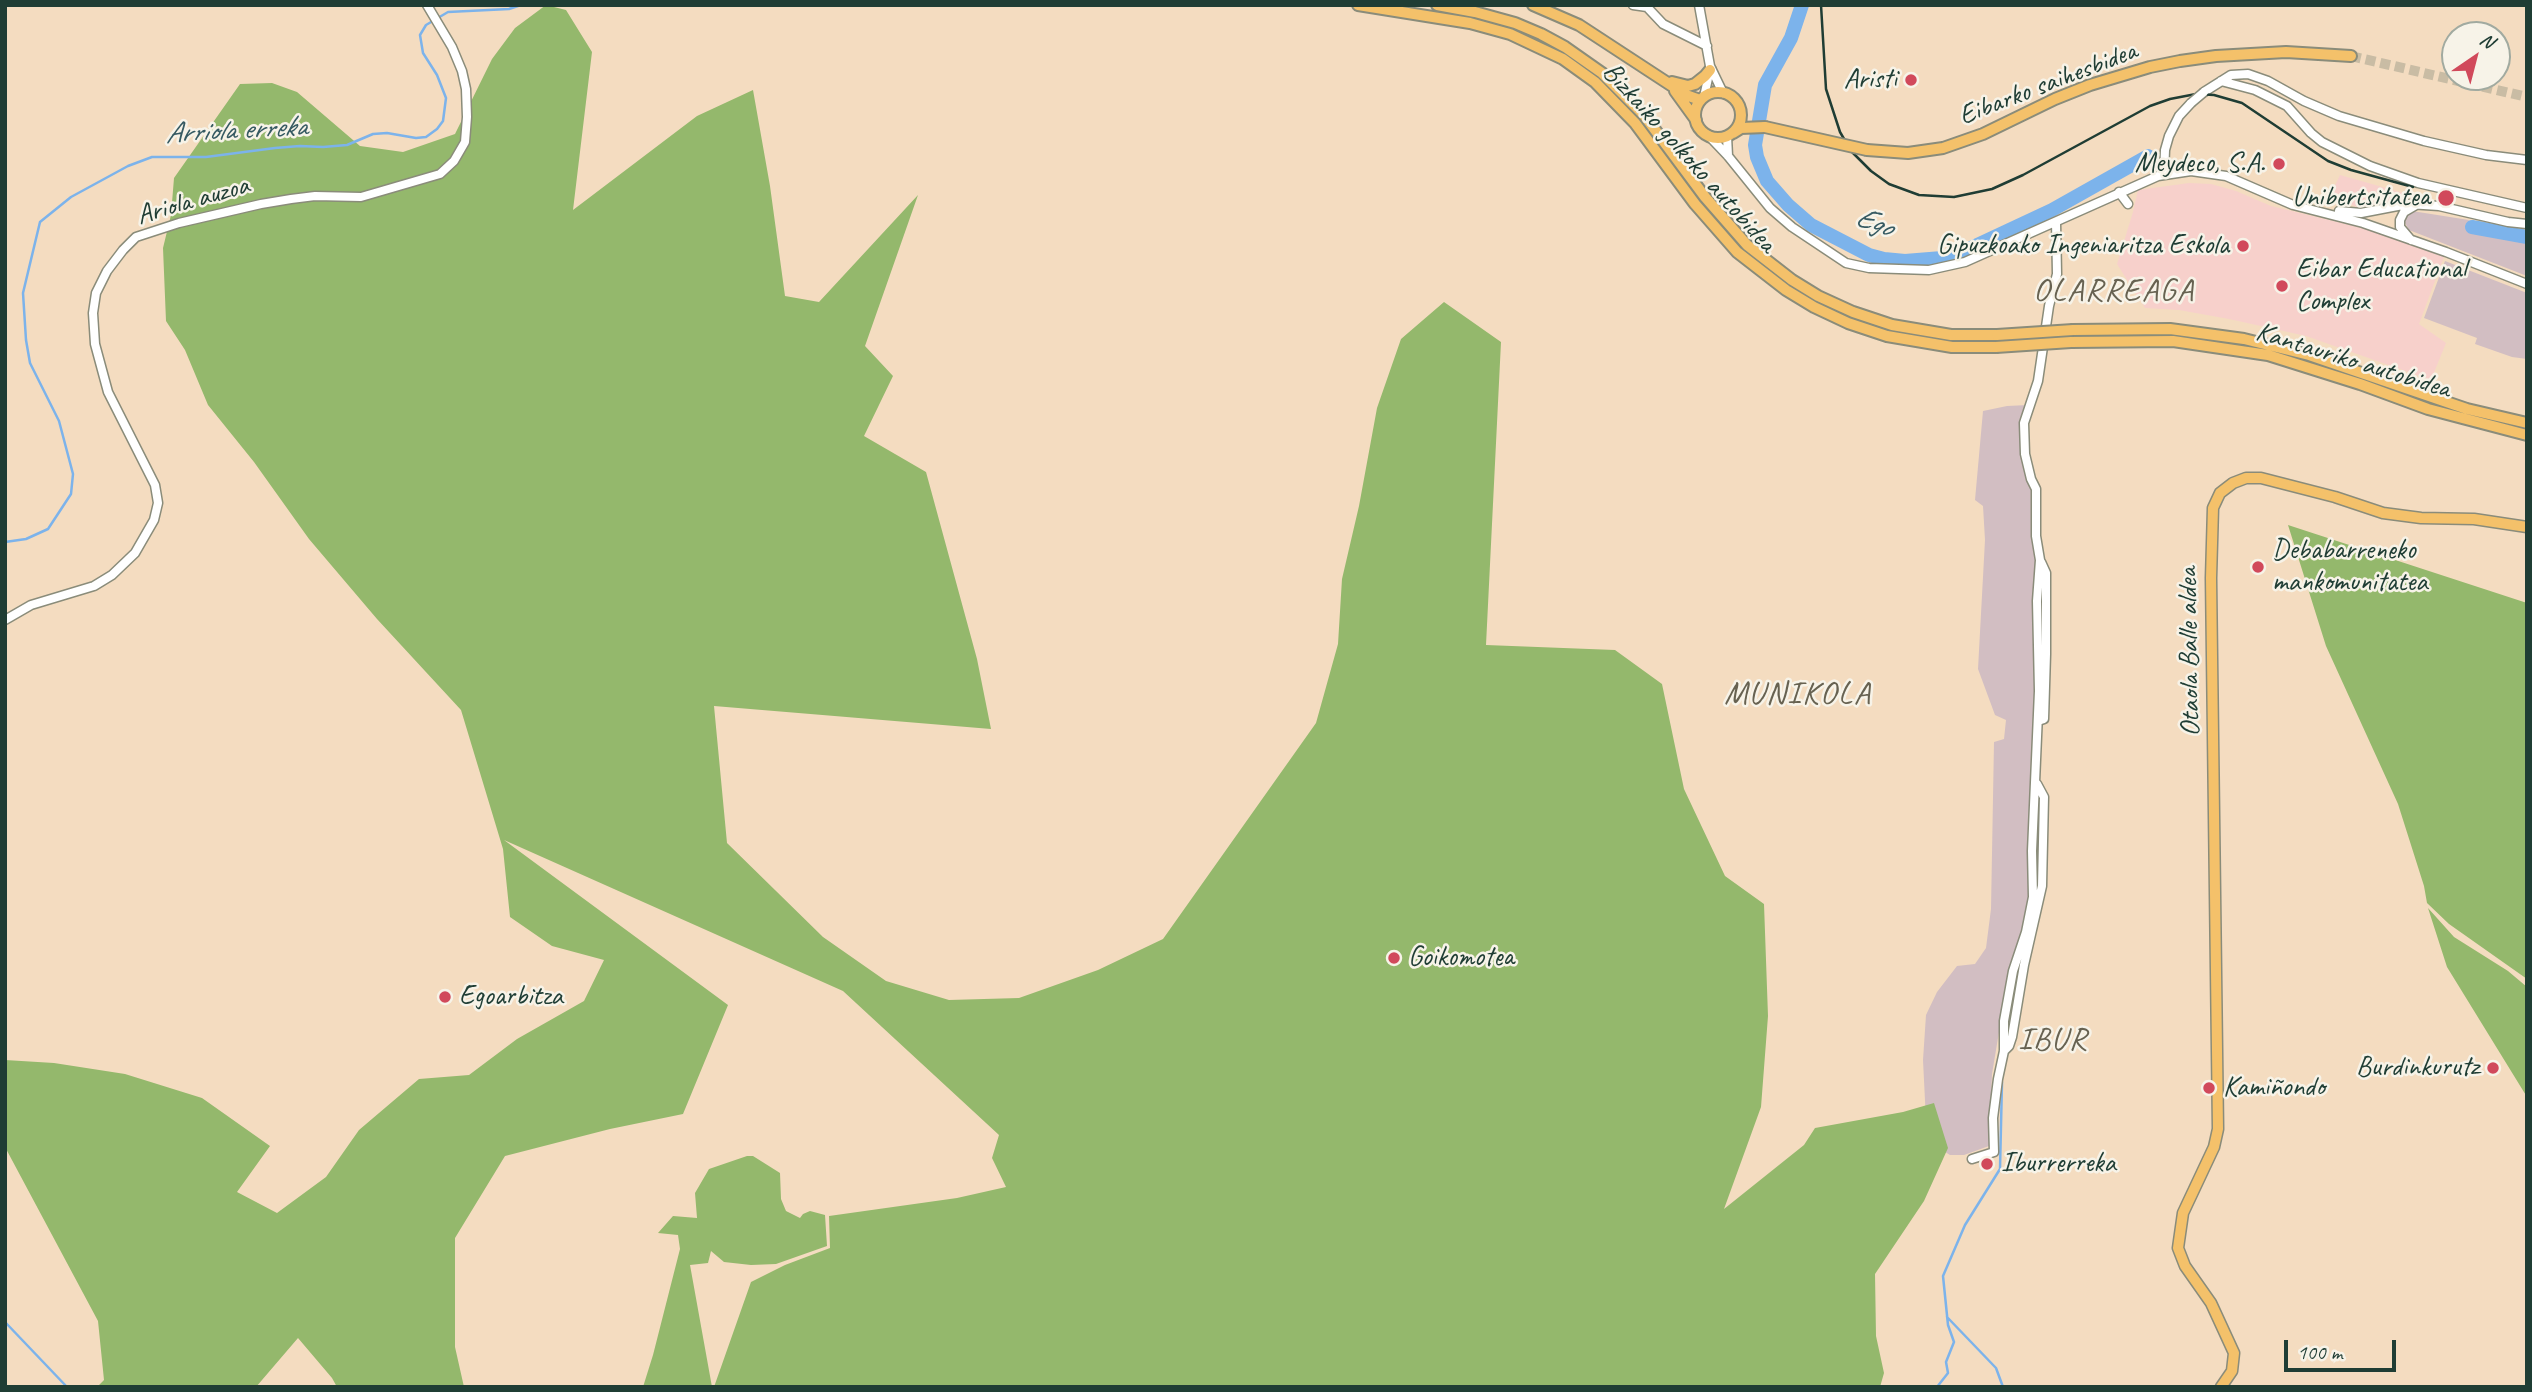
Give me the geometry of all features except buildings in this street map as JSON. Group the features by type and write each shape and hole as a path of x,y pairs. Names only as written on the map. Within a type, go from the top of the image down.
{"highway":[{"path":"1358,5 1513,29"},
{"path":"1437,5 1475,12 1513,29"},
{"path":"1533,5 1579,25 1686,95 1702,99 1723,93 1736,101 1752,124"},
{"name":"Bizkaiko golkoko autobidea","path":"1513,29 1566,47 1602,73 1644,116 1747,245 1793,280 1845,309 1892,325 1997,341"},
{"name":"Eibarko saihesbidea","path":"1730,135 1752,124 1867,150 1908,153 1943,148 1983,134 2054,99 2090,85 2170,63 2250,53 2317,52 2351,56"},
{"path":"1654,73 1688,86 1700,81 1710,68"},
{"path":"1671,85 1702,131 1708,135 1721,138 1730,135 1740,121 1740,107"},
{"path":"1696,120 1697,107 1702,99"},
{"name":"Kantauriko autobidea","path":"1997,341 2073,330 2170,329 2244,339 2319,359 2467,410 2527,423"},
{"name":"Kantauriko autobidea","path":"1997,341 2173,341 2268,355 2428,409 2527,435"}],"main road":[{"name":"Otaola Balle aldea","path":"2221,1387 2232,1371 2234,1353 2211,1303 2185,1266 2178,1248 2183,1213 2214,1147 2218,1129 2211,578 2213,508 2220,493 2232,482 2261,478 2383,513 2421,518 2474,519 2527,527"}],"street":[{"name":"Ariola auzoa","path":"5,620 31,605 94,586 112,575 135,553 154,520 158,503 155,485 108,392 95,344 93,313 96,293 107,271 136,237 178,223 291,199 315,196 361,197 440,174 454,161 465,142 466,89 452,47 427,5"},
{"path":"1633,5 1648,6 1663,24 1707,47"},
{"path":"1699,5 1710,68 1723,93"},
{"path":"1702,99 1710,68"},
{"path":"2236,83 2236,78 2241,74"},
{"path":"2161,175 2169,136 2179,116 2221,80 2241,74 2268,81 2339,116 2424,141 2486,155 2527,160"},
{"path":"2221,80 2236,83 2287,106 2322,142 2370,166 2418,183 2527,208"},
{"path":"1708,135 1770,208 1792,227 1846,262 1869,268 1904,271 1947,267 1965,262 2161,175 2190,171 2218,175 2293,205 2339,216 2411,240 2527,284"},
{"path":"1728,156 1730,135"},
{"path":"2119,192 2129,204"},
{"path":"2284,200 2357,213 2408,204 2439,206 2527,224"},
{"path":"2411,240 2400,226 2400,220 2404,212 2416,205"},
{"path":"1972,1159 1994,1152 1993,1118 2004,1051 2004,1021 2033,897 2038,721 2044,719 2046,573 2040,560 2036,536 2036,489 2025,454 2024,423 2038,382 2049,306 2057,274 2056,222"}],"shaded area":[{"path":"2340,175 2407,194 2407,201 2362,209 2330,196"},
{"name":"Eibar Educational Complex","path":"2189,183 2211,184 2271,206 2379,232 2445,254 2419,324 2446,343 2431,380 2306,336 2179,310 2145,308 2117,264 2138,190"},
{"path":"2412,211 2469,220 2466,228 2527,242 2527,276 2409,230 2404,221 2405,216"},
{"path":"2445,261 2527,293 2527,359 2512,357 2475,344 2477,338 2424,318"},
{"name":"Iburrerreka","path":"2028,405 2023,423 2035,489 2036,601 2032,897 2001,1020 1992,1074 1989,1146 1964,1155 1950,1155 1927,1141 1923,1060 1926,1015 1937,992 1957,966 1975,964 1986,948 1991,909 1994,742 2004,739 2006,720 1995,715 1978,669 1985,540 1983,506 1975,500 1983,411"}],"green space":[{"path":"546,5 566,10 592,52 573,210 697,116 753,90 785,296 819,302 918,195 865,346 893,376 864,436 926,472 977,659 991,729 714,706 727,843 823,937 886,981 949,1000 1019,998 1098,970 1163,939 1316,723 1338,644 1342,579 1377,408 1401,339 1444,302 1501,342 1486,645 1615,650 1662,684 1684,789 1725,876 1764,904 1768,1016 1761,1107 1724,1209 1804,1145 1815,1128 1903,1112 1934,1103 1948,1148 1924,1201 1875,1274 1876,1336 1884,1373 1880,1387 714,1387 751,1282 785,1265 830,1248 829,1216 957,1198 1006,1187 992,1158 999,1135 843,991 504,840 728,1005 683,1114 610,1129 505,1156 455,1238 455,1347 464,1387 337,1387 298,1338 256,1387 97,1387 104,1380 98,1321 5,1147 5,1060 54,1063 125,1074 202,1098 270,1146 237,1192 277,1213 326,1177 359,1130 419,1079 469,1075 517,1039 584,1001 604,960 552,946 510,917 503,849 461,710 377,619 309,539 254,462 208,405 185,350 166,321 163,248 171,215 174,178 240,84 272,83 297,92 360,146 403,152 455,134 492,59 515,28"},
{"path":"2288,525 2527,603 2527,979 2449,924 2427,903 2398,804 2326,646"},
{"path":"2428,908 2454,937 2508,971 2527,987 2527,1097 2447,967"},
{"path":"753,1156 780,1173 781,1199 786,1211 800,1218 810,1211 825,1215 827,1246 776,1264 724,1262 711,1251 708,1263 690,1265 712,1387 643,1387 680,1249 678,1235 658,1233 673,1216 697,1218 695,1193 709,1169"}],"waterway":[{"name":"Arriola erreka","path":"5,542 26,539 48,529 71,494 73,474 59,421 30,363 26,340 23,293 40,222 71,197 128,166 152,157 206,157 275,148 347,145 373,134 426,137 443,121 446,98 437,75 423,53 420,35 426,25 448,12 509,9 521,5"},
{"name":"Ego","path":"1802,5 1791,38 1765,85 1755,145 1757,157 1767,181 1788,205 1811,225 1869,255 1905,261 1942,258 1960,253 2052,210 2148,156"},
{"path":"2472,227 2527,237"},
{"name":"Iburrerreka","path":"1937,1387 1948,1373 1946,1362 1954,1342 1948,1325 1943,1276 1965,1225 2000,1169 2002,1082"},
{"path":"1947,1317 1996,1368 2003,1387"},
{"path":"5,1322 67,1387"}],"tunnel":[{"path":"2351,56 2527,97"}],"railway":[{"path":"1821,5 1826,89 1840,132 1851,151 1871,171 1889,184 1919,195 1954,197 1992,189 2150,106 2196,94 2214,95 2242,103 2328,161 2413,187"}],"place":[{"name":"Aristi","path":"1911,80"},
{"name":"Meydeco, S.A.","path":"2279,164"},
{"name":"Unibertsitatea","path":"2446,198"},
{"name":"Gipuzkoako Ingeniaritza Eskola","path":"2243,246"},
{"name":"Eibar Educational Complex","path":"2282,286"},
{"name":"Debabarreneko mankomunitatea","path":"2258,567"},
{"name":"Goikomotea","path":"1394,958"},
{"name":"Egoarbitza","path":"445,997"},
{"name":"Burdinkurutz","path":"2493,1068"},
{"name":"Kamiñondo","path":"2209,1088"},
{"name":"Iburrerreka","path":"1987,1164"}],"district":[{"name":"OLARREAGA","path":"2114,292"},
{"name":"MUNIKOLA","path":"1798,695"},
{"name":"IBUR","path":"2053,1041"}]}
